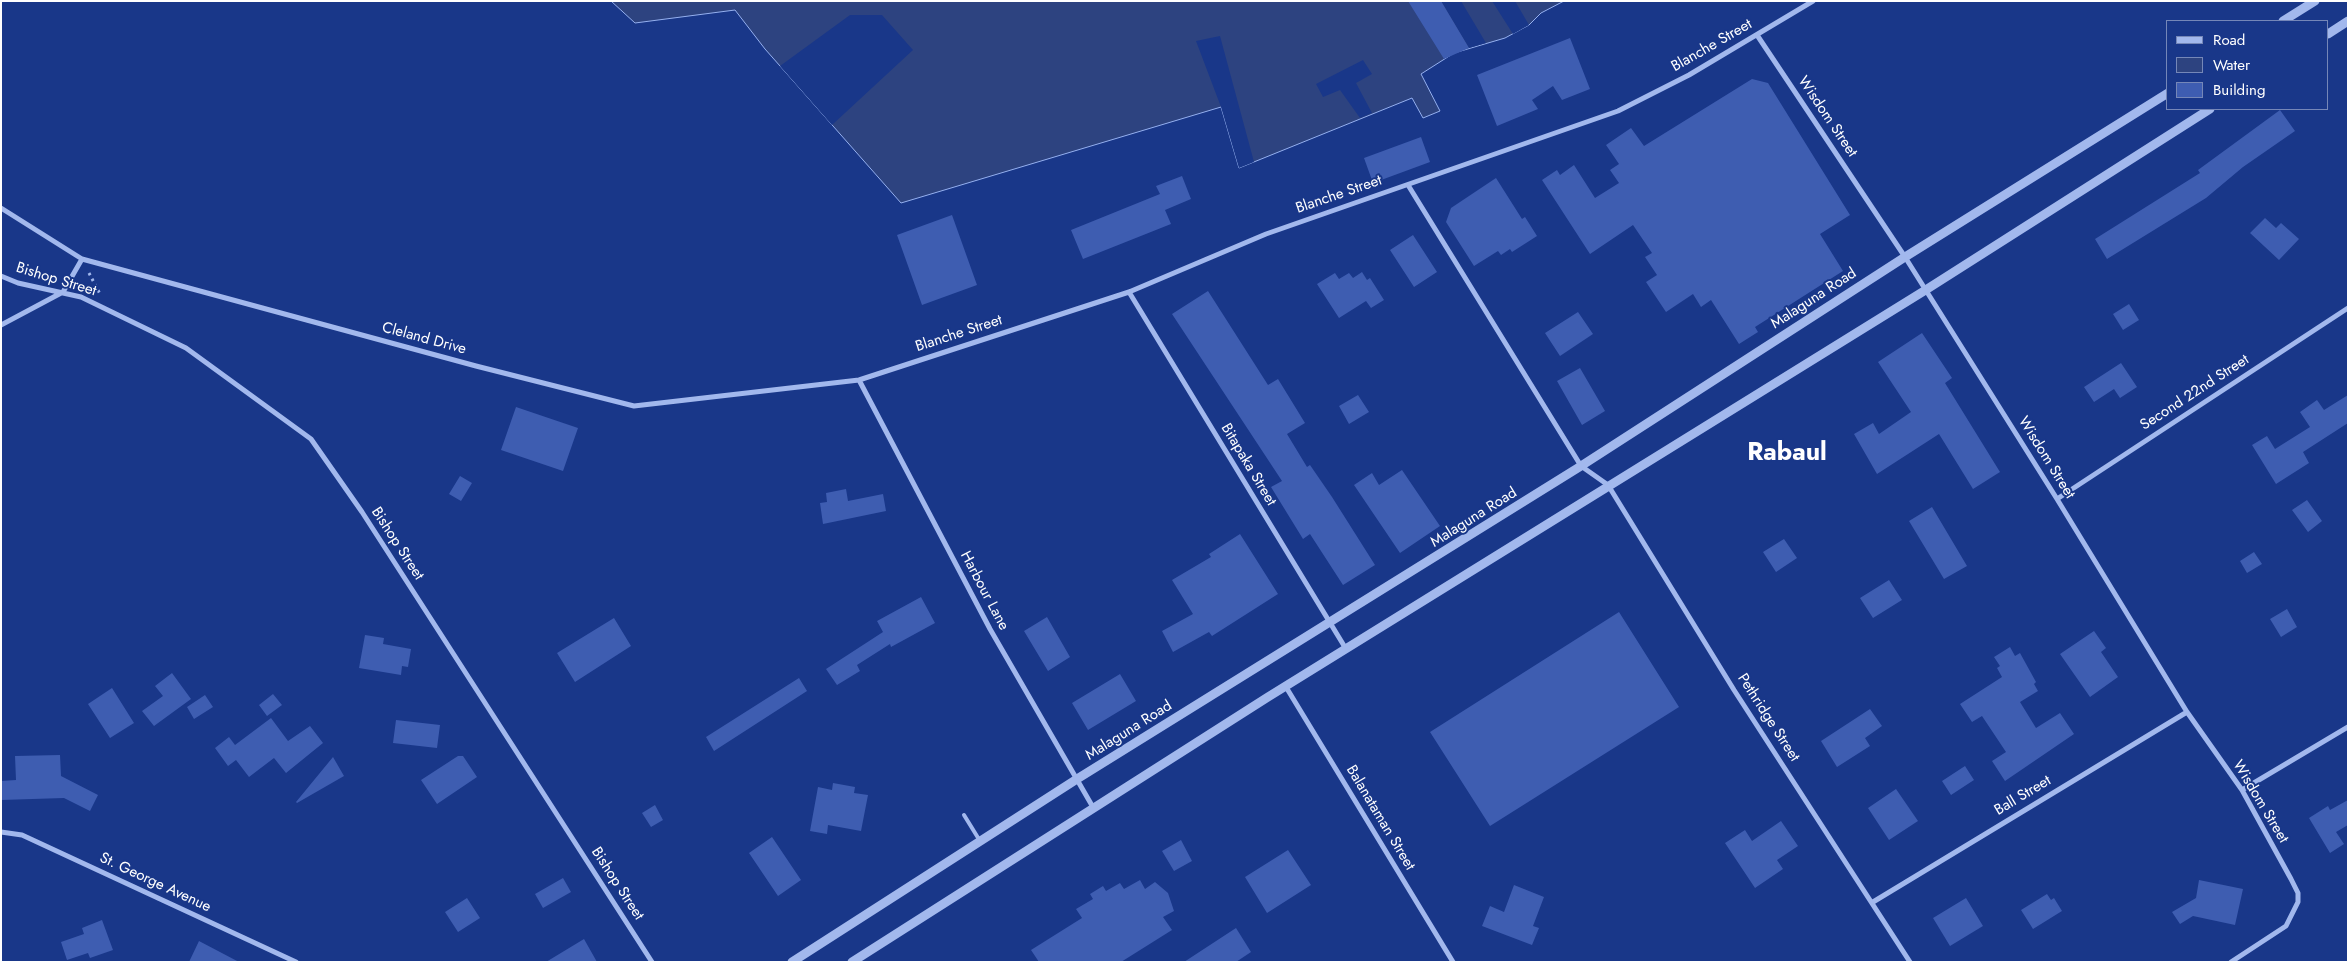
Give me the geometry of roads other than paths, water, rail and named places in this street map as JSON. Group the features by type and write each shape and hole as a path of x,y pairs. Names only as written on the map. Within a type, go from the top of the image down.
{"street":[{"name":"Blanche Street","path":"859,380 1129,292 1266,234 1618,110 1689,75 1813,1"},
{"path":"2285,20 2316,1"},
{"path":"2329,33 2348,21"},
{"name":"Wisdom Street","path":"1757,35 1905,257 1924,291 2057,499 2187,712 2242,790 2291,879 2298,893 2298,902 2286,926 2231,962"},
{"name":"Malaguna Road","path":"792,962 1077,779 1330,624 1581,466 1905,257 2166,94"},
{"path":"852,962 1346,649 1924,291 2208,110"},
{"path":"1408,185 1581,466 1608,486"},
{"name":"Cleland Drive","path":"1,208 82,259 476,366 634,406 859,380"},
{"path":"1,325 63,292 82,259"},
{"name":"Bishop Street","path":"1,276 18,283 80,297 186,348 311,439 362,512 652,962"},
{"name":"Bitapaka Street","path":"1129,292 1346,649"},
{"name":"Second 22nd Street","path":"2057,499 2348,308"},
{"name":"Harbour Lane","path":"859,380 990,629 1094,809"},
{"name":"Pethridge Street","path":"1608,486 1734,690 1873,902 1910,962"},
{"name":"Balanataman Street","path":"1286,687 1453,962"},
{"name":"Ball Street","path":"1873,902 2187,712"},
{"path":"2242,790 2348,727"},
{"name":"St. George Avenue","path":"1,832 22,835 296,962"}],"lane":[{"path":"964,815 980,841"}],"water":[{"path":"611,1 1564,1 1541,13 1529,25 1505,38 1454,53 1421,74 1440,111 1423,118 1412,98 1239,168 1221,107 901,203 765,49 735,10 635,23"}],"district":[{"name":"Rabaul","path":"1787,454"}]}
